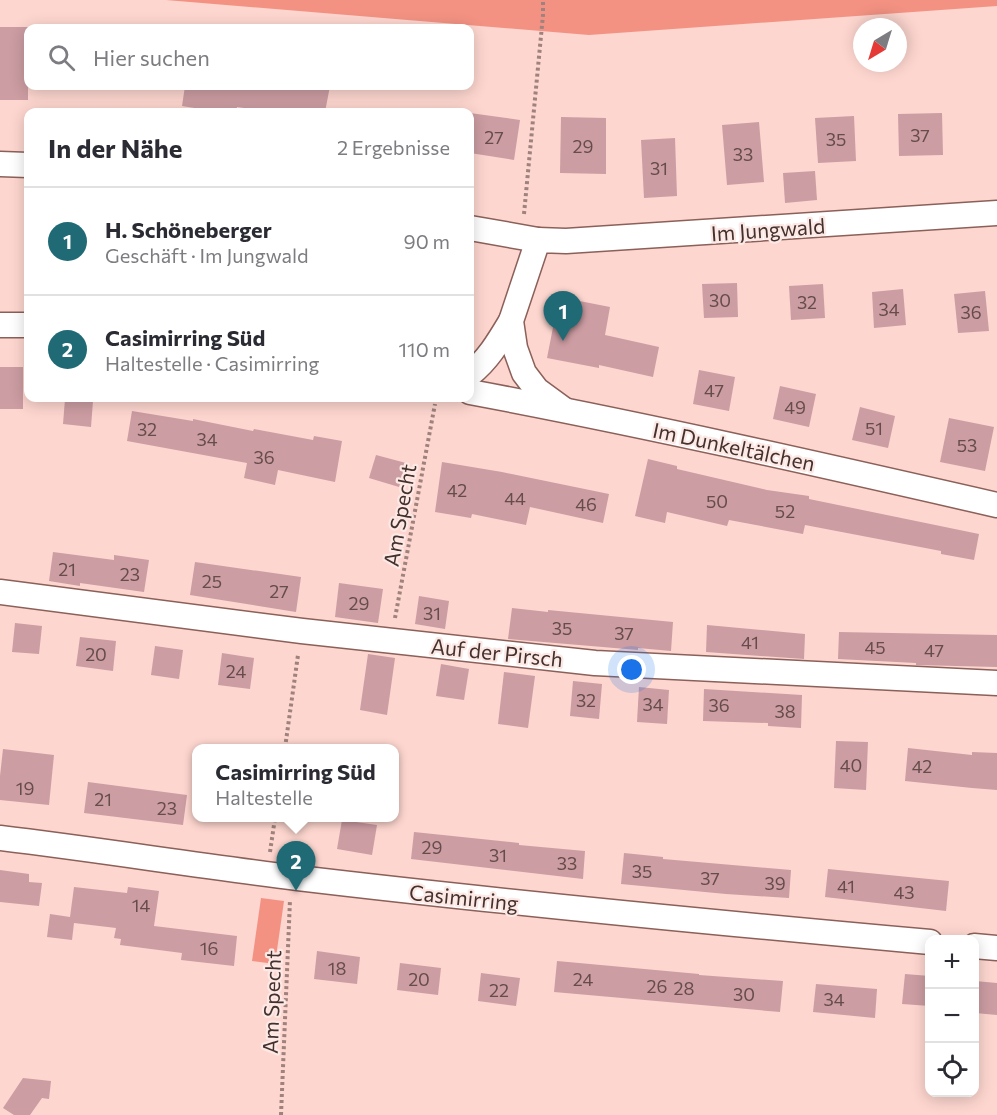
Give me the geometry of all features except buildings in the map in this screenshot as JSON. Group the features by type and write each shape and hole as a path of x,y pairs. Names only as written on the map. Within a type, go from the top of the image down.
{"street":[{"path":"0,164 24,165"},
{"name":"Im Jungwald","path":"474,229 538,240 578,241 997,213"},
{"path":"474,371 496,346 511,321 538,240"},
{"path":"511,321 515,348 524,373 537,390 563,409"},
{"path":"0,325 24,325"},
{"name":"Im Dunkeltälchen","path":"474,393 691,435 997,504"},
{"name":"Auf der Pirsch","path":"0,592 302,632 595,663 997,683"},
{"name":"Casimirring","path":"0,838 293,877 490,900 925,942"},
{"path":"979,946 997,948"}],"path":[{"path":"525,209 543,0"},
{"name":"Am Specht","path":"395,620 435,404"},
{"path":"286,744 299,645"},
{"path":"269,856 274,822"},
{"name":"Am Specht","path":"281,1115 291,890"}],"shaded area":[{"path":"166,0 997,0 997,6 589,35"},
{"path":"261,898 284,901 275,964 252,961"}],"place":[{"name":"H. Schöneberger","path":"563,341"},
{"name":"Casimirring Süd","path":"296,891"}]}
